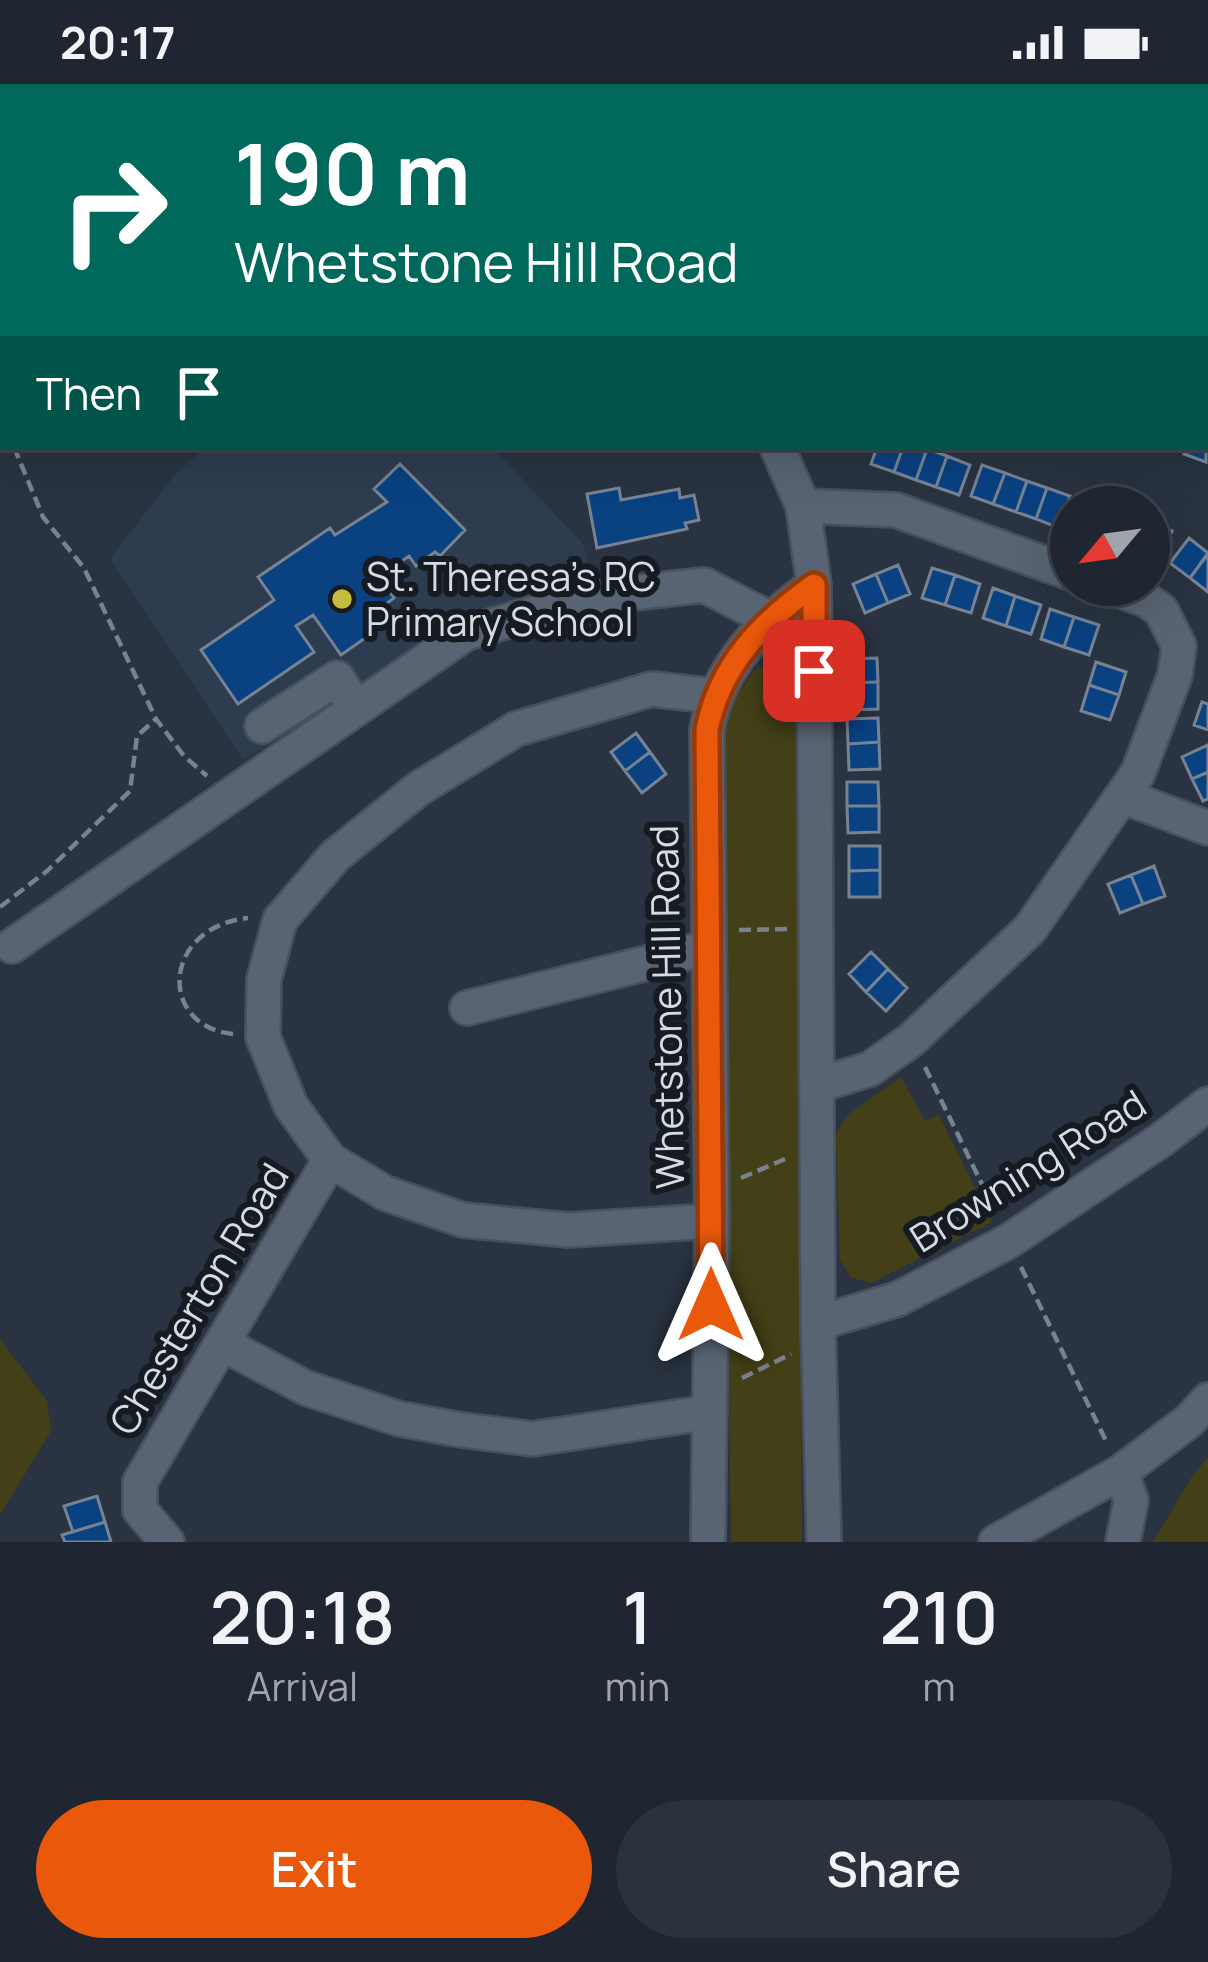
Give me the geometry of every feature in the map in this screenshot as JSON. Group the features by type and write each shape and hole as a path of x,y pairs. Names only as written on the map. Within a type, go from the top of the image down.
{"street":[{"path":"778,450 802,506 814,585 818,1323 824,1542"},
{"path":"802,506 896,510 1050,565"},
{"path":"12,946 466,633 586,598 704,585 768,618"},
{"name":"Whetstone Hill Road","path":"708,1542 712,1221 707,730 713,696 768,618 814,585"},
{"path":"818,1085 870,1069 911,1040 1030,929 1138,773 1175,676 1179,646 1172,626 1155,606"},
{"path":"262,726 337,678 356,708"},
{"path":"712,1221 568,1230 463,1220 385,1193 330,1160 291,1106 263,1037 264,980 280,920 334,856 418,789 516,729 652,689 713,696"},
{"path":"1122,796 1208,828"},
{"path":"467,1008 707,948"},
{"name":"Browning Road","path":"818,1323 898,1299 1009,1241 1208,1104"},
{"name":"Chesterton Road","path":"167,1542 140,1510 140,1482 330,1160"},
{"path":"223,1344 306,1388 400,1419 532,1439 711,1400"},
{"path":"1004,1541 1121,1472 1202,1416"},
{"path":"1121,1472 1131,1500 1123,1542"}],"path":[{"path":"15,450 43,517 84,568 156,719 184,756 229,796"},
{"path":"0,907 47,871 130,791 137,736 156,719"},
{"path":"263,1037 222,1033 198,1018 182,996 178,966 191,944 219,925 242,917 280,920"},
{"path":"707,948 722,930 818,928"},
{"path":"712,1221 732,1182 818,1145"},
{"path":"711,1400 795,1352 818,1323"}],"shaded area":[{"name":"St. Theresa's RC Primary School","path":"203,450 495,450 584,545 592,584 349,698 243,760 110,559 175,474"},
{"path":"757,667 796,669 802,1542 731,1542 719,735 732,702"},
{"path":"901,1077 925,1121 939,1115 992,1222 871,1283 851,1278 840,1260 836,1133 849,1114"},
{"path":"0,1339 47,1401 51,1431 0,1515"},
{"path":"1208,1457 1208,1542 1153,1542 1191,1478"}],"building":[{"path":"876,450 902,450 894,472 871,464"},
{"path":"902,450 927,450 916,480 894,472"},
{"path":"927,450 947,456 936,487 916,480"},
{"path":"1185,450 1206,450 1206,462 1184,454"},
{"path":"947,456 970,465 959,495 936,487"},
{"path":"400,464 465,530 440,556 435,552 416,566 409,556 367,585 370,590 383,581 394,598 382,607 391,620 341,655 313,615 296,626 314,652 238,704 201,650 274,600 258,577 330,528 335,535 387,502 374,489"},
{"path":"982,465 1005,473 993,504 971,496"},
{"path":"1005,473 1027,481 1016,512 993,504"},
{"path":"1027,481 1047,488 1036,519 1016,512"},
{"path":"619,488 621,500 679,489 680,498 694,495 699,520 685,523 687,529 597,548 587,494"},
{"path":"1047,488 1050,489 1050,524 1036,519"},
{"path":"1189,538 1208,553 1190,578 1170,563"},
{"path":"1208,554 1208,592 1190,578"},
{"path":"898,565 910,594 888,603 876,574"},
{"path":"932,568 955,575 945,605 922,598"},
{"path":"876,574 888,603 865,613 853,584"},
{"path":"955,575 980,584 971,613 945,605"},
{"path":"993,588 1015,596 1006,626 983,618"},
{"path":"1015,596 1041,605 1031,634 1006,626"},
{"path":"1050,609 1074,617 1064,647 1041,639"},
{"path":"1074,617 1099,625 1089,655 1064,647"},
{"path":"877,658 878,682 846,683 845,659"},
{"path":"1096,662 1126,672 1119,695 1089,685"},
{"path":"878,682 878,709 847,710 846,683"},
{"path":"1089,685 1119,695 1110,720 1081,711"},
{"path":"1202,702 1208,704 1208,730 1194,725"},
{"path":"878,718 879,742 848,744 847,719"},
{"path":"636,733 650,752 625,771 611,752"},
{"path":"879,742 880,769 849,770 848,744"},
{"path":"1208,745 1208,772 1192,779 1182,757"},
{"path":"650,752 666,774 642,793 625,771"},
{"path":"1208,772 1208,799 1203,801 1192,779"},
{"path":"847,782 878,782 879,806 847,806"},
{"path":"847,806 879,806 879,832 848,833"},
{"path":"849,846 880,846 880,870 849,871"},
{"path":"1154,866 1165,896 1143,904 1131,875"},
{"path":"880,870 880,897 849,897 849,871"},
{"path":"1131,875 1143,904 1120,913 1108,884"},
{"path":"871,952 888,969 866,992 849,974"},
{"path":"888,969 907,988 886,1011 866,992"},
{"path":"97,1496 105,1522 73,1532 64,1506"},
{"path":"105,1522 111,1542 65,1542 62,1535"}],"place":[{"name":"St. Theresa's RC Primary School","path":"342,599"}],"route":[{"path":"711,1305 707,730 713,696 768,618 814,585 814,671"}]}
